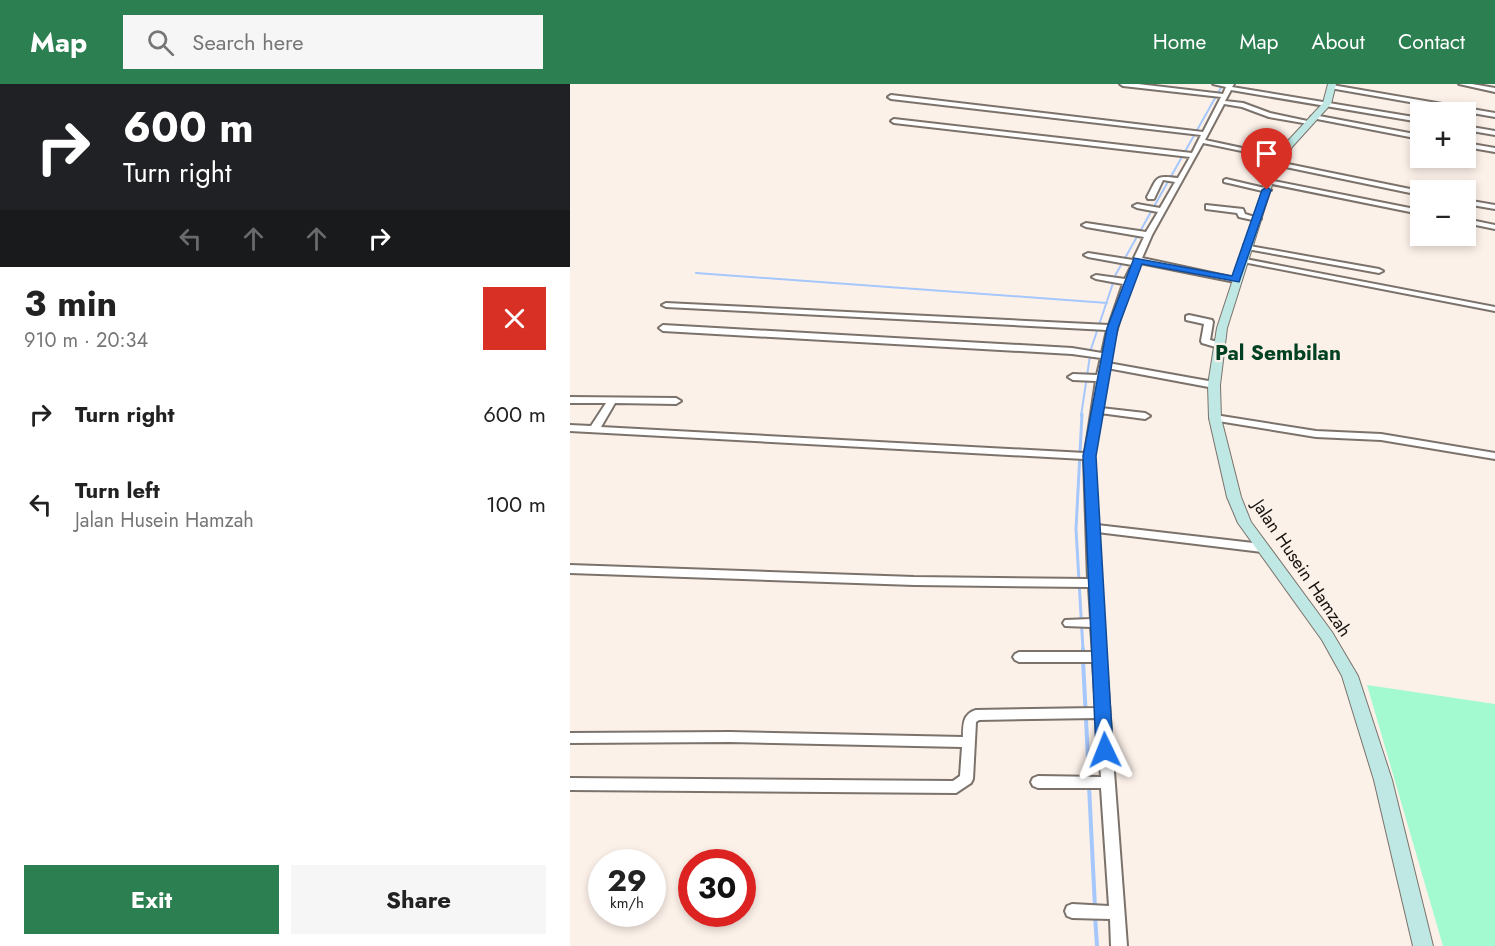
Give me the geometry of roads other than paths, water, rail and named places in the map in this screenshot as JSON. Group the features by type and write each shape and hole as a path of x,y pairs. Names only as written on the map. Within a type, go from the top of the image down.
{"street":[{"path":"1123,84 1209,95 1226,92 1410,118"},
{"path":"1209,95 1216,84 1251,108 1269,115 1410,135"},
{"path":"1462,84 1495,90"},
{"path":"1332,86 1495,116"},
{"name":"Jalan Husein Hamzah","path":"1332,86 1326,105 1280,161 1268,186 1235,280 1219,345 1214,385 1215,417 1234,497 1245,523 1327,636 1350,676 1383,780 1423,946"},
{"path":"1119,946 1114,913 1093,623 1093,528 1089,456 1111,327 1126,282 1145,235 1226,92"},
{"path":"891,97 1190,132 1307,170 1410,191"},
{"path":"894,121 1192,155"},
{"path":"1476,130 1495,133"},
{"path":"1476,147 1495,150"},
{"path":"1295,188 1307,170"},
{"path":"1151,197 1164,178 1178,180"},
{"path":"1226,181 1295,188 1410,210"},
{"path":"1476,204 1495,207"},
{"path":"1137,206 1160,210"},
{"path":"1209,207 1240,211 1243,216 1257,219"},
{"path":"1476,223 1495,227"},
{"path":"1086,225 1145,235"},
{"path":"1245,253 1378,271"},
{"path":"1245,253 1495,309"},
{"path":"1088,255 1235,280"},
{"path":"1096,277 1126,282"},
{"path":"666,305 1111,327"},
{"path":"1189,318 1209,322 1205,341 1219,345"},
{"path":"663,328 1085,352 1105,359 1214,385"},
{"path":"1073,376 1101,378"},
{"path":"570,400 676,401"},
{"path":"596,428 612,400"},
{"path":"1096,410 1145,416"},
{"path":"1215,417 1316,434 1381,437 1495,456"},
{"path":"570,428 1089,456"},
{"path":"1093,528 1262,548"},
{"path":"570,569 1094,583"},
{"path":"1069,623 1093,623"},
{"path":"1019,657 1096,657"},
{"path":"570,784 947,788 959,786 966,779 970,720 973,716 1099,713"},
{"path":"570,738 730,737 969,742"},
{"path":"1038,782 1105,783"},
{"path":"1076,911 1114,913"}],"waterway":[{"path":"1106,303 1116,274 1223,84"},
{"path":"1227,90 1256,94"},
{"path":"1476,132 1495,135"},
{"path":"696,273 1106,303"},
{"path":"1081,416 1091,349 1106,303"},
{"path":"1082,414 1076,529 1083,650"},
{"path":"1083,660 1089,779"},
{"path":"1089,786 1095,908"},
{"path":"1095,915 1097,946"}],"district":[{"name":"Pal Sembilan","path":"1278,353"}]}
